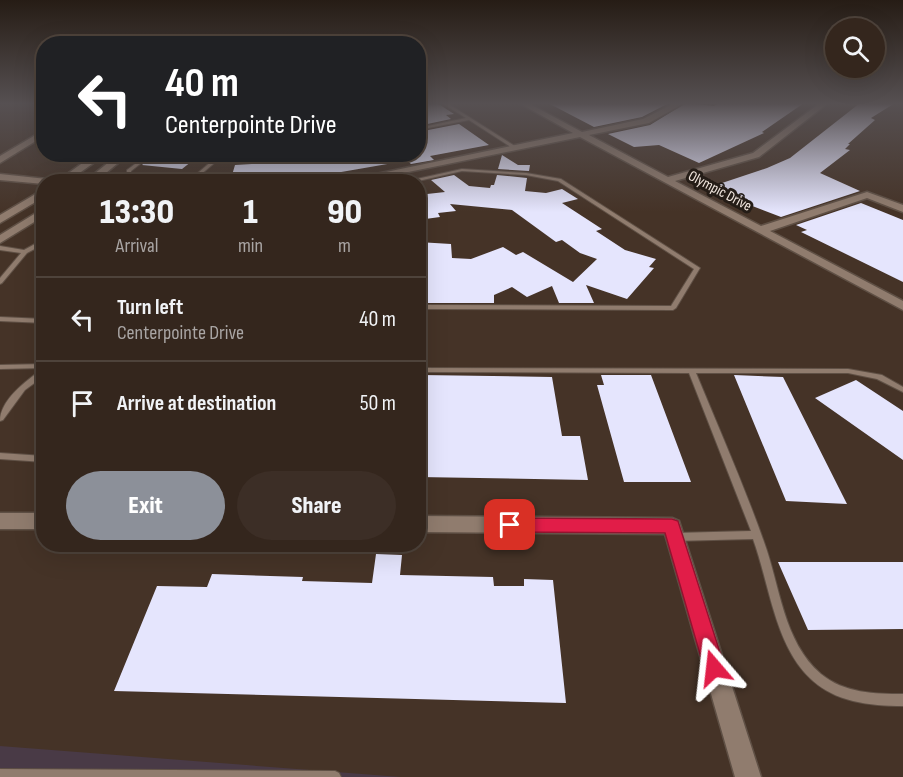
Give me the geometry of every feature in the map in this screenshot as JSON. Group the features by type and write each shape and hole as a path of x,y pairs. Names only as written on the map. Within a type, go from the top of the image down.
{"street":[{"path":"0,160 33,139"},
{"path":"383,174 556,139"},
{"name":"Olympic Drive","path":"590,139 903,306"},
{"path":"667,180 756,155 777,139"},
{"path":"72,174 90,162"},
{"path":"99,174 114,162"},
{"path":"0,177 36,181"},
{"path":"761,230 867,195 903,209"},
{"path":"0,220 36,197"},
{"path":"0,240 36,216"},
{"path":"0,521 36,521"},
{"path":"426,524 673,531 747,777"}],"lane":[{"path":"502,139 516,148"},
{"path":"129,174 129,171 141,162"},
{"path":"200,174 214,162"},
{"path":"426,178 462,170 526,174 559,180 697,267 673,308 426,307"},
{"path":"0,282 25,252 36,246"},
{"path":"0,248 25,252"},
{"path":"0,319 36,321"},
{"path":"0,367 36,366"},
{"path":"426,370 848,371 879,378 903,390"},
{"path":"692,371 756,535 787,633 807,668 832,689 853,697 903,700"},
{"path":"0,418 22,388 36,378"},
{"path":"0,456 36,458"},
{"path":"673,531 756,535"},
{"path":"0,775 335,777"}],"shaded area":[{"path":"0,746 401,777 0,777"}],"building":[{"path":"426,139 481,139 489,145 430,156 434,160 426,161"},
{"path":"619,139 750,139 699,163 659,145 634,147"},
{"path":"814,139 853,139 845,149 850,150 820,173 860,191 781,217 742,202 739,203 707,188 767,168 790,158"},
{"path":"502,155 518,165 530,165 529,171 498,169"},
{"path":"145,162 191,162 182,169 142,165"},
{"path":"282,162 399,162 330,174 232,174 235,165"},
{"path":"454,175 469,186 490,188 494,185 497,175 527,178 525,191 546,193 562,189 578,199 562,203 602,229 596,231 625,250 656,259 649,267 654,268 627,299 586,285 594,303 559,303 552,286 527,297 512,287 494,295 494,303 426,303 426,242 451,244 452,258 471,259 503,247 516,255 523,252 573,282 597,259 580,253 562,240 556,242 512,210 450,204 456,211 438,213 440,217 426,219 426,194 445,192 431,180"},
{"path":"861,203 903,220 903,282 801,232 807,230 796,225"},
{"path":"426,375 552,377 562,436 580,436 588,480 426,477"},
{"path":"601,375 651,375 691,482 624,482 597,385 604,385"},
{"path":"734,375 783,377 847,504 786,501"},
{"path":"856,380 903,411 903,460 815,398"},
{"path":"376,554 402,555 400,575 493,577 494,586 524,586 524,579 553,580 566,703 114,691 157,586 207,587 212,574 303,577 302,581 372,583"},
{"path":"778,562 903,562 903,629 808,630"}],"route":[{"path":"510,525 672,526 714,668"}]}
